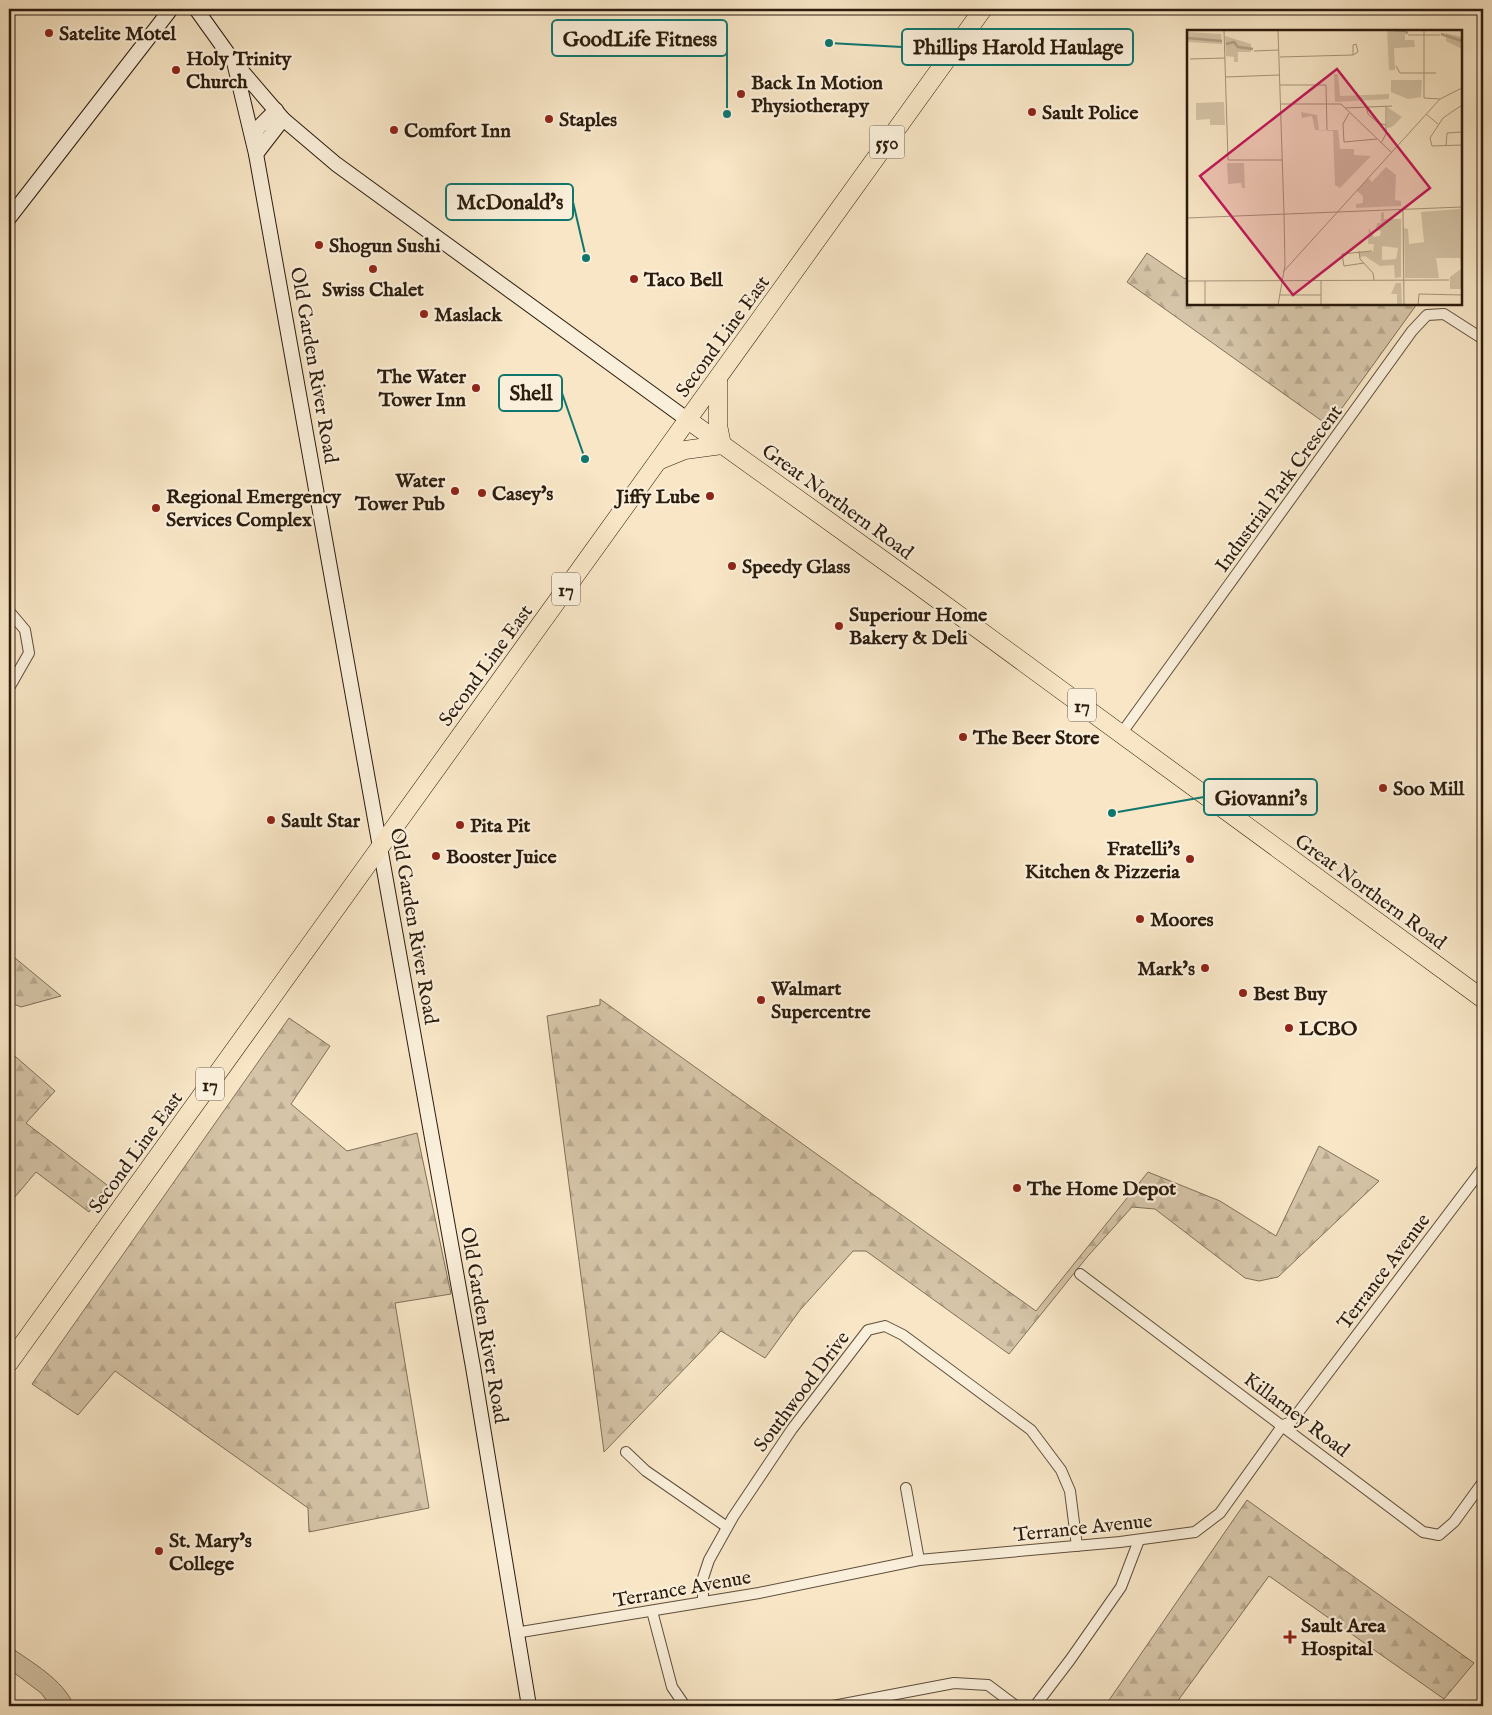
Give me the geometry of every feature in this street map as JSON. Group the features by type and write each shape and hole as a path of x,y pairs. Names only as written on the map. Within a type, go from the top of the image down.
{"highway":[{"name":"Second Line East","path":"9,1363 984,9"},
{"path":"658,462 685,450 722,445 718,425 718,378"},
{"name":"Great Northern Road","path":"688,420 1483,999"},
{"name":"Second Line East","path":"9,1370 34,1335 40,1321"}],"main road":[{"path":"9,218 171,9"},
{"name":"Great Northern Road","path":"196,9 234,62 279,115 336,164 688,420"},
{"name":"Old Garden River Road","path":"234,62 256,154 381,846 473,1368 515,1633 529,1706"},
{"path":"253,139 258,128 279,115"},
{"path":"256,154 279,115"}],"street":[{"name":"Industrial Park Crescent","path":"1121,734 1412,331 1427,315 1444,314 1483,339"},
{"path":"9,612 25,630 29,653 9,688"},
{"name":"Terrance Avenue","path":"515,1633 760,1593 919,1560 1139,1540 1195,1532 1220,1513 1283,1425 1291,1422 1483,1168"},
{"name":"Killarney Road","path":"1080,1274 1423,1532 1439,1535 1454,1522 1483,1482"},
{"name":"Southwood Drive","path":"703,1601 703,1578 709,1560 727,1527 792,1429 868,1330 886,1326 903,1335 1031,1430 1061,1470 1070,1491 1078,1546"},
{"path":"626,1452 646,1470 727,1527"},
{"path":"906,1488 919,1560"},
{"path":"1035,1706 1121,1587 1139,1540"},
{"path":"652,1611 672,1687 685,1706"},
{"path":"833,1706 954,1683 988,1685 1016,1706"}],"green space":[{"path":"1147,253 1185,279 1187,276 1187,305 1416,305 1329,426 1127,282"},
{"path":"9,953 61,996 21,1007 9,1002"},
{"path":"600,999 1036,1311 1148,1172 1220,1201 1276,1236 1319,1146 1379,1181 1278,1277 1259,1281 1245,1278 1155,1209 1132,1207 1088,1256 1009,1354 866,1251 853,1251 800,1310 765,1358 721,1331 604,1452 547,1016 600,1005"},
{"path":"289,1018 330,1046 291,1104 347,1151 417,1133 451,1294 395,1303 429,1508 309,1532 308,1508 115,1371 78,1415 32,1384"},
{"path":"9,1051 55,1091 26,1123 107,1185 89,1212 36,1172 9,1204"},
{"path":"1247,1500 1474,1663 1444,1699 1269,1576 1174,1706 1105,1706"},
{"path":"9,1646 55,1680 69,1696 74,1706 51,1706 41,1693 9,1669"}],"place":[{"name":"Satelite Motel","path":"49,33"},
{"name":"Phillips Harold Haulage","path":"829,43"},
{"name":"Holy Trinity Church","path":"176,70"},
{"name":"Back In Motion Physiotherapy","path":"741,94"},
{"name":"Sault Police","path":"1032,112"},
{"name":"GoodLife Fitness","path":"727,114"},
{"name":"Staples","path":"549,119"},
{"name":"Comfort Inn","path":"394,130"},
{"name":"Shogun Sushi","path":"319,245"},
{"name":"McDonald's","path":"586,258"},
{"name":"Swiss Chalet","path":"373,269"},
{"name":"Taco Bell","path":"634,279"},
{"name":"Maslack","path":"424,314"},
{"name":"The Water Tower Inn","path":"476,388"},
{"name":"Shell","path":"585,459"},
{"name":"Water Tower Pub","path":"455,491"},
{"name":"Casey's","path":"482,493"},
{"name":"Jiffy Lube","path":"710,496"},
{"name":"Regional Emergency Services Complex","path":"156,508"},
{"name":"Speedy Glass","path":"732,566"},
{"name":"Superiour Home Bakery & Deli","path":"839,626"},
{"name":"The Beer Store","path":"963,737"},
{"name":"Soo Mill","path":"1383,788"},
{"name":"Giovanni's","path":"1112,813"},
{"name":"Sault Star","path":"271,820"},
{"name":"Pita Pit","path":"460,825"},
{"name":"Booster Juice","path":"436,856"},
{"name":"Fratelli's Kitchen & Pizzeria","path":"1190,859"},
{"name":"Moores","path":"1140,919"},
{"name":"Mark's","path":"1205,968"},
{"name":"Best Buy","path":"1243,993"},
{"name":"Walmart Supercentre","path":"761,1000"},
{"name":"LCBO","path":"1289,1028"},
{"name":"The Home Depot","path":"1017,1188"},
{"name":"St. Mary's College","path":"159,1551"},
{"name":"Sault Area Hospital","path":"1290,1637"}]}
